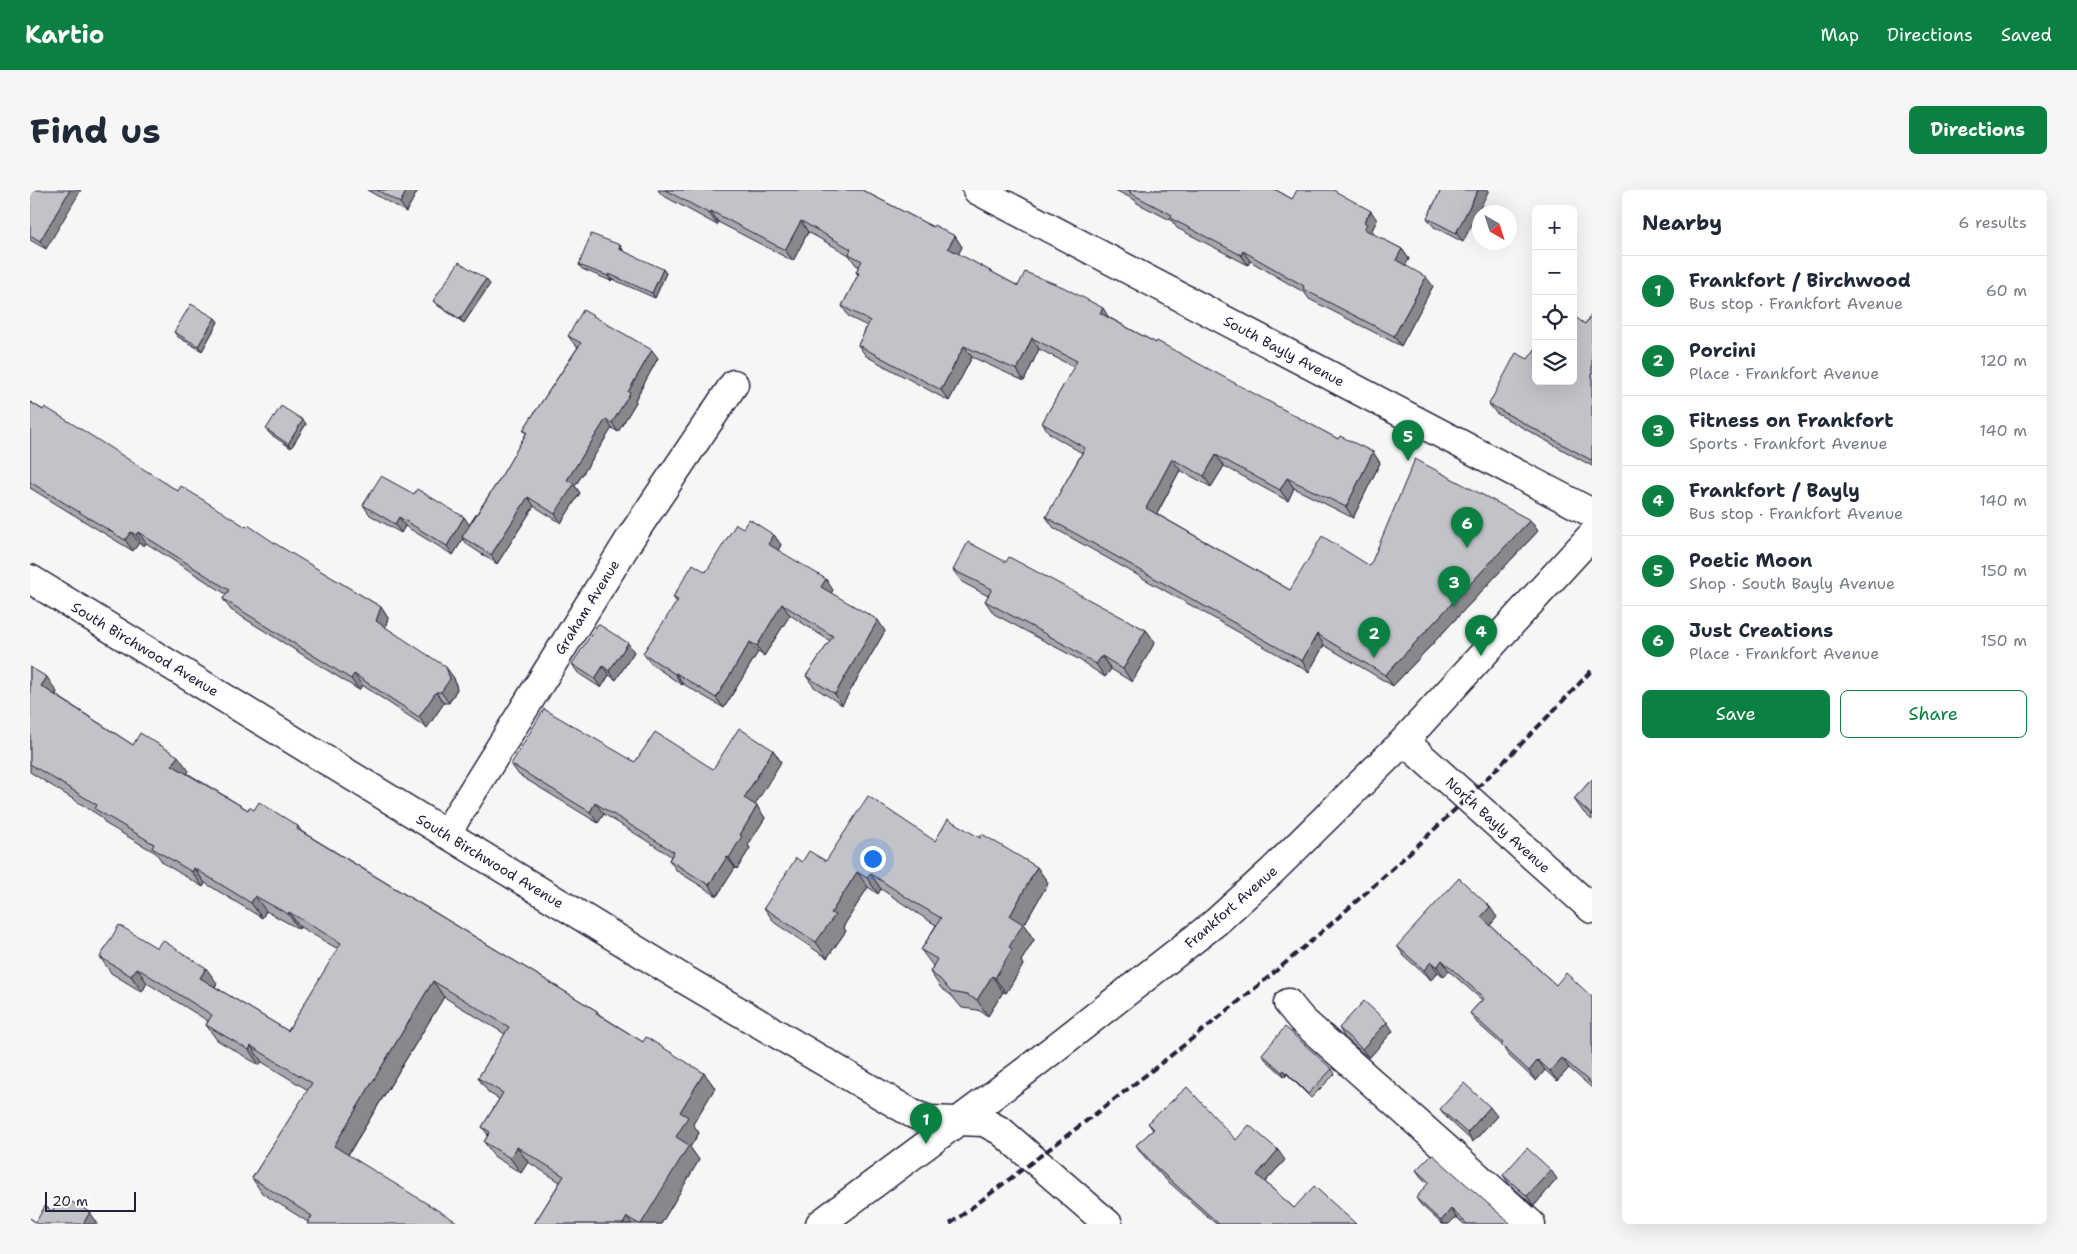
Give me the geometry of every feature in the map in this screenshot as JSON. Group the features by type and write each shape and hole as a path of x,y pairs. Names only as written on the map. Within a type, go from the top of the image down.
{"street":[{"name":"South Bayly Avenue","path":"977,190 1592,513"},
{"name":"Graham Avenue","path":"446,834 633,534 734,384"},
{"name":"Frankfort Avenue","path":"820,1224 1023,1073 1216,922 1272,871 1404,742 1592,535"},
{"name":"South Birchwood Avenue","path":"30,579 682,978 913,1114 929,1120 984,1122 1007,1134 1108,1224"},
{"name":"North Bayly Avenue","path":"1404,742 1592,909"},
{"path":"1288,1003 1302,1020 1531,1224"}],"building":[{"path":"30,190 70,190 40,241 30,235"},
{"path":"377,190 407,190 400,203"},
{"path":"665,190 862,190 933,227 934,225 955,236 948,248 1018,286 1025,272 1063,287 1103,308 1100,313 1156,343 1157,341 1338,439 1340,436 1373,452 1346,507 1287,478 1280,490 1216,455 1204,476 1172,459 1146,508 1290,590 1322,536 1370,566 1415,459 1530,520 1385,675 1317,634 1302,661 1046,517 1085,448 1042,423 1077,361 1032,338 1017,370 964,346 941,390 858,345 870,321 842,306 859,273 856,272 862,261 849,254 851,249 801,221 785,250 711,211 710,214"},
{"path":"1128,190 1276,190 1292,199 1297,190 1333,190 1371,211 1364,222 1367,224 1364,229 1402,249 1396,260 1426,277 1394,336 1303,289 1304,286 1243,251 1241,255 1170,218 1172,215 1130,193"},
{"path":"1441,190 1478,190 1456,233 1427,218"},
{"path":"591,234 620,245 619,249 663,269 652,293 609,274 608,276 579,265"},
{"path":"459,262 486,279 460,319 433,301"},
{"path":"191,304 215,318 198,346 174,332"},
{"path":"583,310 652,350 612,423 606,419 567,480 574,484 555,514 528,497 491,555 462,537 527,432 523,430 581,343 568,336"},
{"path":"1592,314 1591,460 1489,404 1516,353 1528,359 1532,354 1532,385 1577,385 1577,318 1585,324"},
{"path":"30,402 43,410 45,407 178,491 181,486 246,527 248,525 381,607 376,621 446,667 450,679 441,692 436,692 419,717 354,674 351,679 223,599 229,590 138,532 136,535 131,532 125,540 30,482"},
{"path":"281,406 303,420 288,444 266,429"},
{"path":"381,476 414,494 417,489 464,517 447,546 399,517 395,524 363,505"},
{"path":"749,519 774,535 768,544 826,579 821,587 878,620 835,694 806,676 833,636 782,604 757,646 750,642 716,698 643,653 678,600 673,597 693,564 706,572 736,524 743,528"},
{"path":"968,542 1006,562 1009,557 1146,630 1123,669 1102,656 1096,664 985,601 992,589 953,570"},
{"path":"598,624 628,643 609,671 603,666 595,679 572,664"},
{"path":"30,667 47,677 41,686 133,745 140,733 178,756 172,765 248,810 249,807 254,810 259,802 298,826 297,829 597,1011 596,1013 643,1042 646,1037 704,1073 680,1112 688,1117 676,1137 689,1145 641,1224 627,1217 623,1224 534,1224 564,1176 517,1147 510,1158 484,1142 490,1132 482,1127 503,1093 478,1078 509,1027 433,981 334,1146 460,1224 307,1224 312,1216 252,1178 312,1083 251,1046 249,1050 206,1025 212,1015 137,968 131,976 100,957 119,925 157,948 162,940 206,968 200,978 288,1031 341,943 289,912 288,914 255,896 251,903 194,868 192,872 152,848 154,844 95,809 97,805 30,764"},
{"path":"544,709 635,762 655,732 713,769 739,728 773,750 744,798 757,806 729,858 727,857 709,885 669,860 674,852 595,803 590,812 511,764"},
{"path":"1592,779 1592,815 1574,799"},
{"path":"868,796 935,841 948,819 980,838 982,834 1037,867 1010,916 1023,924 1009,947 1012,949 995,978 992,976 977,1000 967,995 951,992 940,979 930,972 937,959 921,950 941,918 870,873 867,878 857,872 831,913 835,915 816,942 764,908 796,858 802,862 809,851 826,861"},
{"path":"1459,878 1490,907 1481,917 1556,985 1566,973 1592,997 1592,1084 1562,1058 1550,1071 1538,1060 1529,1071 1501,1045 1503,1043 1470,1013 1484,998 1442,960 1437,967 1431,962 1424,970 1397,946"},
{"path":"1364,1001 1387,1022 1362,1049 1339,1028"},
{"path":"1285,1027 1332,1069 1308,1094 1284,1070 1282,1072 1262,1054"},
{"path":"1464,1083 1490,1107 1467,1133 1440,1109"},
{"path":"1187,1087 1236,1140 1249,1125 1278,1150 1257,1175 1294,1208 1314,1186 1356,1224 1219,1224 1157,1168 1136,1145 1154,1129 1148,1123"},
{"path":"1527,1148 1551,1170 1527,1196 1503,1175"},
{"path":"1432,1154 1511,1224 1467,1224 1451,1209 1441,1221 1416,1198 1429,1182 1416,1170"},
{"path":"61,1196 90,1212 83,1224 30,1224 30,1218 36,1222 45,1206 52,1211"}],"railway":[{"path":"950,1224 1156,1067 1237,1003 1318,935 1439,825 1517,749 1592,670"}],"place":[{"name":"Poetic Moon","path":"1408,461"},
{"name":"Just Creations","path":"1467,548"},
{"name":"Fitness on Frankfort","path":"1454,607"},
{"name":"Frankfort / Bayly","path":"1481,656"},
{"name":"Porcini","path":"1374,658"},
{"name":"Frankfort / Birchwood","path":"926,1144"}]}
